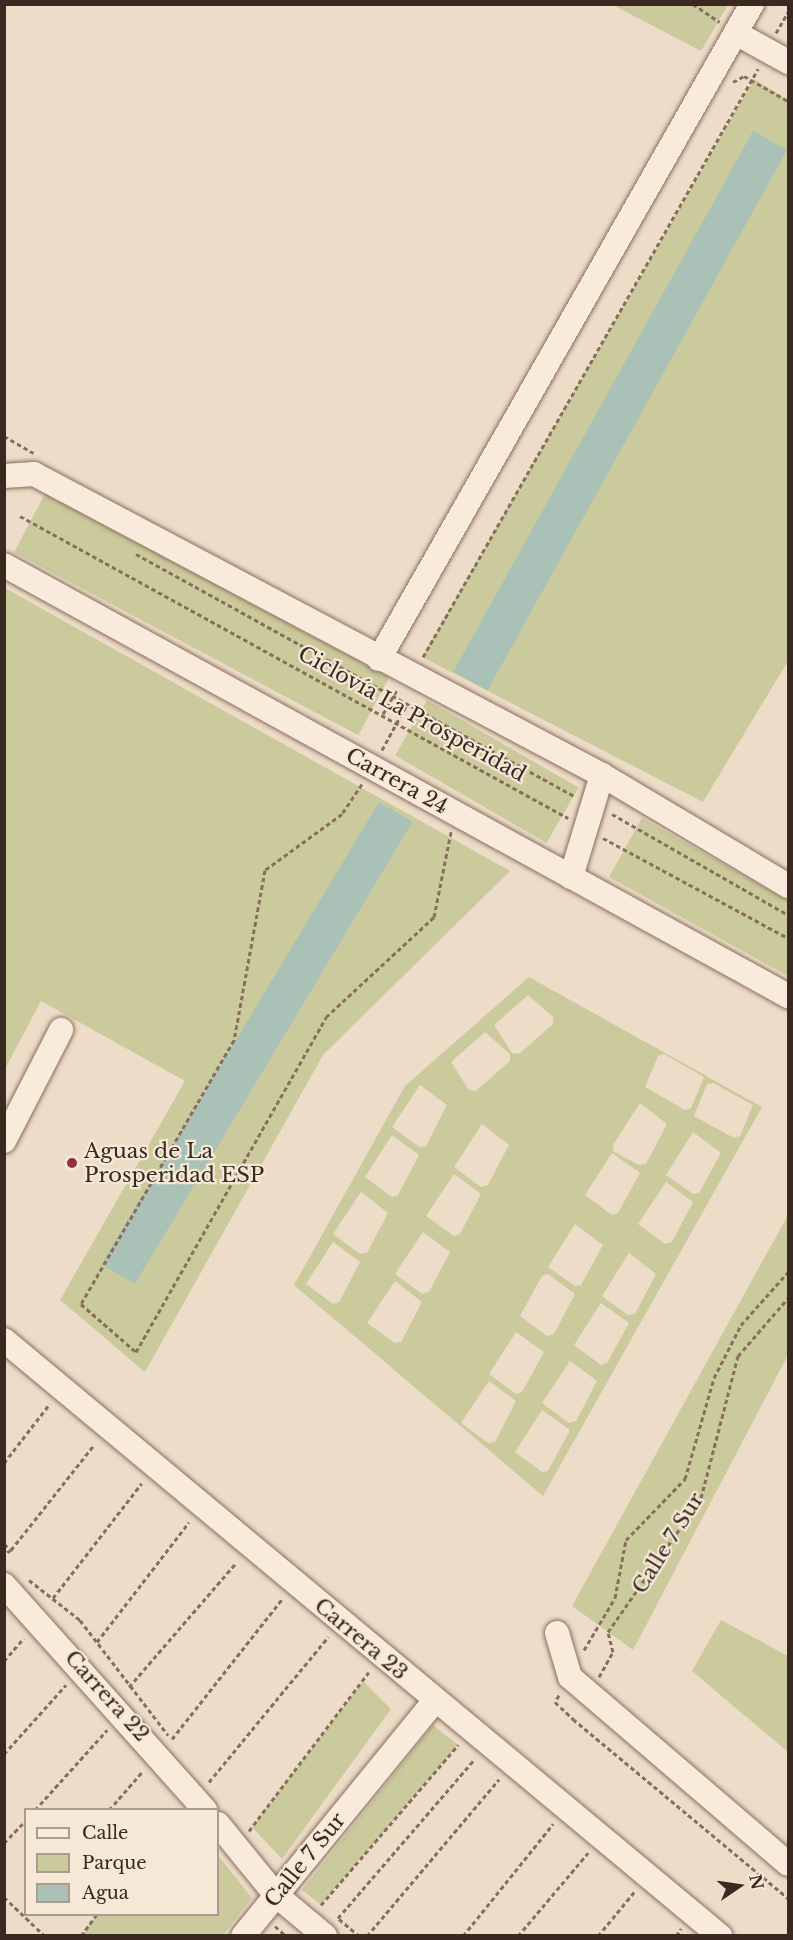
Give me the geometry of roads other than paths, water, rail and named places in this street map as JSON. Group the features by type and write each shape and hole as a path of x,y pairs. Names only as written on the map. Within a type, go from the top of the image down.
{"street":[{"path":"379,659 752,4"},
{"path":"736,33 789,62"},
{"path":"4,476 34,474 406,674 602,775 789,886"},
{"name":"Carrera 24","path":"4,565 789,996"},
{"path":"572,877 602,775"},
{"path":"4,1141 61,1030"},
{"name":"Carrera 23","path":"4,1340 435,1701 720,1935"},
{"name":"Carrera 22","path":"12,1579 210,1801"},
{"path":"557,1634 570,1677 789,1864"},
{"name":"Calle 7 Sur","path":"243,1935 435,1701"},
{"path":"219,1825 276,1895 332,1927"}],"water":[{"path":"753,131 787,150 487,690 453,672"},
{"path":"379,802 412,822 135,1284 101,1264"}],"place":[{"name":"Aguas de La Prosperidad ESP","path":"72,1163"}]}
